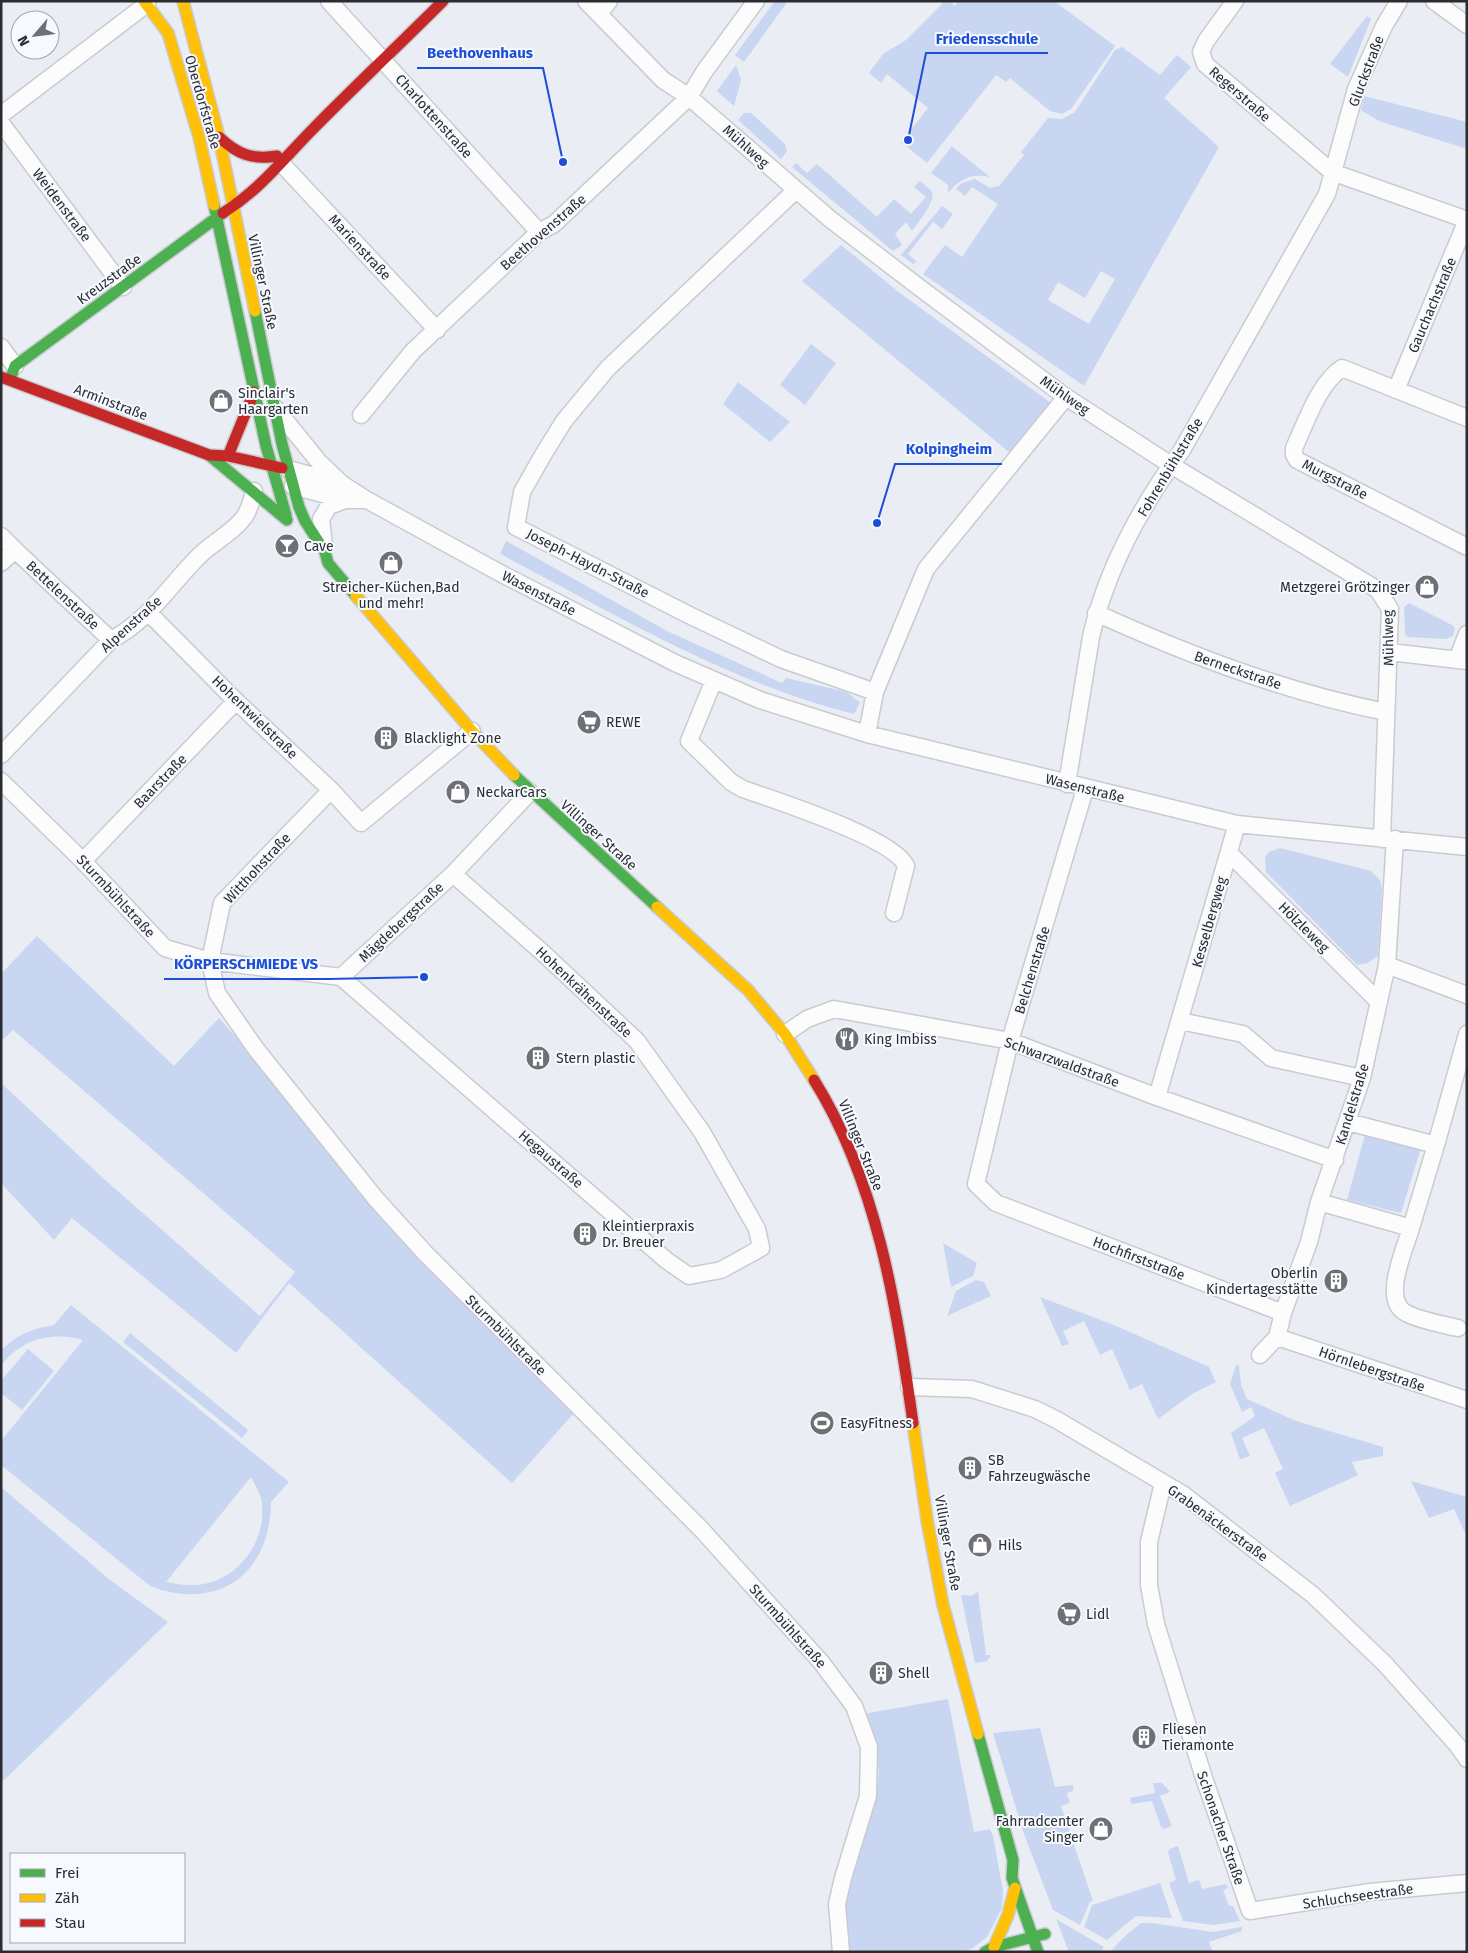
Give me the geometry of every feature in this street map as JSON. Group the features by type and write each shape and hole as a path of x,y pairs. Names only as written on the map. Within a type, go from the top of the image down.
{"main road":[{"name":"Villinger Straße","path":"183,1 219,137 273,406 292,486 305,521 326,558 472,731 530,792 748,990 785,1034 827,1101 857,1168 880,1242 909,1387 927,1520 943,1605 1013,1860 1022,1874 1035,1908"},
{"name":"Kreuzstraße","path":"9,374 232,206 249,196 279,160 308,134 443,1"},
{"name":"Oberdorfstraße","path":"146,3 168,33 199,137 216,218"},
{"path":"219,137 236,153 257,160 279,160"},
{"path":"216,218 275,481"},
{"name":"Arminstraße","path":"9,374 209,455 228,471 256,481 275,481 292,486"},
{"path":"228,456 254,392"},
{"name":"Arminstraße","path":"209,455 228,456 288,469"},
{"name":"Arminstraße","path":"228,471 256,481 292,526 275,481"},
{"name":"Villinger Straße","path":"306,544 317,559 326,558"},
{"name":"Villinger Straße","path":"1013,1860 1012,1878 1038,1952"},
{"path":"989,1949 1008,1916 1015,1888"},
{"path":"989,1949 1045,1934"}],"street":[{"name":"Charlottenstraße","path":"329,1 539,232"},
{"name":"Mühlweg","path":"586,1 604,8 662,80 689,97 796,190 910,281 1066,396 1171,465 1378,590 1390,609 1390,652 1386,712 1389,839"},
{"name":"Beethovenstraße","path":"361,415 413,351 539,232 554,224 689,97 704,72 756,1"},
{"name":"Regerstraße","path":"1235,1 1206,41 1201,52 1205,64 1332,172"},
{"name":"Gluckstraße","path":"1332,172 1356,89 1384,26 1400,1"},
{"path":"1434,1 1467,25"},
{"path":"1,115 146,3"},
{"name":"Weidenstraße","path":"1,124 123,287"},
{"name":"Marienstraße","path":"279,160 437,330"},
{"path":"1332,172 1467,220"},
{"name":"Fohrenbühlstraße","path":"1067,784 1096,613 1113,568 1160,480 1182,450 1327,194 1332,172"},
{"name":"Joseph-Haydn-Straße","path":"796,190 608,368 582,397 561,426 522,492 516,527 691,616 781,659 875,692"},
{"name":"Gauchachstraße","path":"1396,390 1467,220"},
{"path":"1,347 9,374"},
{"name":"Murgstraße","path":"1396,390 1342,368 1336,372 1322,391 1294,448 1294,455 1297,460 1467,547"},
{"path":"1396,390 1467,418"},
{"path":"867,734 875,692 926,569 1066,396"},
{"path":"273,406 343,492 329,506 320,519 326,558"},
{"name":"Wasenstraße","path":"288,469 367,500 500,573 675,663 760,700 867,734 1085,789 1237,824 1467,846"},
{"name":"Alpenstraße","path":"1,755 111,640 124,633 148,612 200,555 244,518 252,505 256,481"},
{"name":"Wasenstraße","path":"292,486 343,492"},
{"name":"Bettelenstraße","path":"1,536 111,640"},
{"name":"Bettelenstraße","path":"1,563 15,550"},
{"name":"Hohentwielstraße","path":"148,612 236,701 331,790 361,823 472,731"},
{"name":"Berneckstraße","path":"1096,613 1202,658 1288,688 1386,712"},
{"path":"1390,652 1462,661 1467,634"},
{"path":"714,680 689,742 730,782 743,789 835,822 898,854 906,866 894,913"},
{"name":"Baarstraße","path":"84,861 236,701"},
{"name":"Sturmbühlstraße","path":"1,781 84,861 165,948 210,961 217,993 256,1048 376,1199 425,1254 701,1529 821,1662 854,1706 869,1747 868,1796 837,1904 841,1952"},
{"name":"Belchenstraße","path":"996,1203 976,1184 1010,1041 1085,789"},
{"name":"Witthohstraße","path":"210,961 222,903 331,790"},
{"name":"Mägdebergstraße","path":"341,977 453,874 530,792"},
{"name":"Kesselbergweg","path":"1157,1097 1237,824"},
{"name":"Kandelstraße","path":"1277,1338 1283,1313 1309,1242 1319,1202 1362,1078 1387,965 1389,839"},
{"name":"Hölzleweg","path":"1229,853 1379,1002"},
{"name":"Hohenkrähenstraße","path":"453,874 542,952 637,1042 702,1132 757,1229"},
{"path":"210,961 341,977"},
{"path":"1387,965 1467,995"},
{"name":"Hegaustraße","path":"341,977 666,1260 689,1276 721,1270 761,1248 757,1229"},
{"name":"Schwarzwaldstraße","path":"785,1034 807,1019 834,1009 1010,1041 1157,1097 1334,1160"},
{"path":"1180,1021 1243,1034 1271,1058 1362,1078"},
{"path":"1458,1328 1405,1313 1396,1304 1393,1291 1467,1034"},
{"path":"1348,1122 1436,1145"},
{"path":"1319,1202 1411,1228"},
{"name":"Hochfirststraße","path":"996,1203 1283,1313"},
{"path":"1260,1355 1277,1338"},
{"name":"Hörnlebergstraße","path":"1277,1338 1467,1400"},
{"name":"Grabenäckerstraße","path":"909,1387 972,1389 1035,1409 1163,1483 1207,1512 1313,1595 1385,1664 1458,1746 1467,1759"},
{"name":"Schonacher Straße","path":"1163,1483 1149,1542 1149,1585 1156,1624 1204,1778 1250,1912"},
{"name":"Schluchseestraße","path":"1250,1912 1370,1892 1467,1883"}],"shaded area":[{"path":"775,1 788,1 744,62 735,55"},
{"path":"945,1 949,1 955,6 958,1 1054,1 1115,46 1071,109 1062,114 1050,111 1010,78 1006,82 996,75 927,163 901,142 928,108 887,74 881,83 869,73 883,54 906,40"},
{"path":"1367,16 1371,19 1348,77 1330,64"},
{"path":"1122,47 1160,75 1177,55 1191,67 1164,98 1219,147 1084,386 923,274 945,245 962,257 998,204 972,187 965,196 956,189 960,184 975,179 990,188 999,186 1024,155 1021,152 1048,118 1062,119 1075,112 1115,50","holes":["1101,271 1115,279 1089,324 1048,300 1058,282 1085,298"]},
{"path":"736,65 741,80 734,106 717,91"},
{"path":"1364,96 1467,122 1467,149 1379,121 1361,110"},
{"path":"744,113 751,113 785,144 787,151 781,159 738,120"},
{"path":"952,146 990,177 977,176 966,178 948,193 948,185 931,173"},
{"path":"796,163 807,173 817,164 877,217 894,199 911,214 926,197 914,187 920,181 932,192 931,201 912,231 906,222 895,234 902,245 893,251 792,167"},
{"path":"942,206 953,214 942,229 933,222 908,254 917,262 913,264 901,255"},
{"path":"841,245 900,293 1051,403 1010,453 802,281"},
{"path":"811,344 836,363 805,405 780,385"},
{"path":"738,382 790,422 770,442 723,404"},
{"path":"506,541 667,631 782,683 786,678 847,692 860,703 854,714 761,684 716,665 629,623 500,554"},
{"path":"1409,603 1452,625 1455,628 1453,636 1446,639 1408,637 1405,634 1404,607"},
{"path":"1280,848 1371,871 1380,880 1382,889 1378,956 1367,963 1357,965 1266,872 1265,858 1269,852"},
{"path":"37,936 174,1066 219,1018 574,1413 512,1483 289,1283 236,1353 72,1218 54,1240 1,1183 1,1083 104,1179 260,1316 295,1272 13,1030 1,1041 1,974"},
{"path":"1366,1131 1421,1148 1401,1213 1347,1200"},
{"path":"943,1243 977,1263 973,1276 951,1287"},
{"path":"976,1280 984,1282 991,1296 947,1316 956,1291"},
{"path":"1040,1297 1114,1325 1209,1367 1216,1382 1192,1394 1158,1419 1142,1384 1130,1390 1112,1349 1100,1355 1084,1321 1063,1331 1069,1344 1062,1346"},
{"path":"71,1305 289,1482 271,1502 268,1528 261,1550 250,1568 236,1581 218,1590 197,1594 175,1593 150,1586 1,1465 1,1441 83,1340 60,1336 38,1340 18,1349 1,1366 1,1350 17,1337 35,1329 54,1325","holes":["251,1477 261,1498 262,1512 261,1526 250,1553 241,1564 218,1580 199,1585 166,1582"]},
{"path":"130,1333 248,1430 242,1438 123,1342"},
{"path":"28,1349 54,1371 22,1410 1,1393 1,1381"},
{"path":"1236,1365 1239,1366 1241,1385 1247,1399 1296,1421 1383,1447 1383,1456 1352,1462 1358,1475 1290,1506 1275,1473 1283,1469 1264,1428 1242,1438 1250,1456 1240,1459 1231,1433 1255,1416 1251,1407 1242,1412 1230,1384"},
{"path":"1411,1481 1467,1497 1467,1537 1454,1509 1429,1518"},
{"path":"1,1487 110,1580 168,1622 1,1783"},
{"path":"978,1592 986,1655 991,1655 987,1661 975,1663 961,1595 971,1596"},
{"path":"948,1699 974,1832 990,1829 993,1836 1003,1891 1002,1908 987,1937 973,1948 963,1952 850,1952 844,1925 844,1903 877,1792 879,1770 863,1714"},
{"path":"1040,1728 1055,1787 1073,1785 1073,1791 1067,1793 1070,1803 1061,1806 1093,1901 1090,1902 1080,1925 1053,1910 1024,1834 993,1733"},
{"path":"1153,1783 1162,1783 1170,1792 1160,1796 1172,1826 1164,1829 1161,1827 1152,1801 1131,1804 1130,1798 1155,1793"},
{"path":"1178,1846 1189,1883 1199,1880 1202,1889 1226,1884 1228,1888 1223,1890 1229,1906 1233,1906 1240,1921 1214,1925 1183,1921 1169,1883 1176,1880 1168,1852 1170,1849"},
{"path":"1160,1883 1172,1918 1136,1916 1107,1940 1084,1927 1092,1905"},
{"path":"1056,1919 1104,1947 1101,1952 1069,1952"},
{"path":"1141,1923 1213,1932 1242,1927 1242,1931 1209,1942 1213,1952 1110,1952"}],"traffic: fast":[{"path":"214,205 266,446 286,515"},
{"path":"10,380 15,366 223,213"},
{"path":"255,311 282,444 299,507 305,521 325,552 328,563 356,596"},
{"path":"209,455 287,520"},
{"path":"514,775 657,907"},
{"path":"978,1734 1013,1860 1012,1878 1038,1952"},
{"path":"985,1952 994,1947 1045,1934"}],"traffic: slow":[{"path":"144,1 168,33 199,137 214,205"},
{"path":"183,1 219,137 255,311"},
{"path":"356,596 472,731 514,775"},
{"path":"657,907 748,990 785,1034 814,1080"},
{"path":"913,1423 927,1520 943,1605 978,1734"},
{"path":"994,1947 1008,1915 1015,1888"}],"traffic: jam":[{"path":"223,213 269,175 443,1"},
{"path":"219,137 232,148 245,154 260,157 277,156"},
{"path":"1,377 209,455 228,456 282,468"},
{"path":"228,456 254,392"},
{"path":"814,1080 836,1119 854,1160 869,1202 881,1246 900,1335 913,1423"}],"place":[{"name":"Friedensschule","path":"908,140"},
{"name":"Beethovenhaus","path":"563,162"},
{"name":"Sinclair's Haargarten","path":"221,401"},
{"name":"Kolpingheim","path":"877,523"},
{"name":"Cave","path":"287,546"},
{"name":"Streicher-Küchen,Bad und mehr!","path":"391,563"},
{"name":"Metzgerei Grötzinger","path":"1427,587"},
{"name":"REWE","path":"589,722"},
{"name":"Blacklight Zone","path":"386,738"},
{"name":"NeckarCars","path":"458,792"},
{"name":"KÖRPERSCHMIEDE VS","path":"424,977"},
{"name":"King Imbiss","path":"847,1039"},
{"name":"Stern plastic","path":"538,1058"},
{"name":"Kleintierpraxis Dr. Breuer","path":"585,1234"},
{"name":"Oberlin Kindertagesstätte","path":"1336,1281"},
{"name":"EasyFitness","path":"822,1423"},
{"name":"SB Fahrzeugwäsche","path":"970,1468"},
{"name":"Hils","path":"980,1545"},
{"name":"Lidl","path":"1069,1614"},
{"name":"Shell","path":"881,1673"},
{"name":"Fliesen Tieramonte","path":"1144,1737"},
{"name":"Fahrradcenter Singer","path":"1101,1829"}]}
